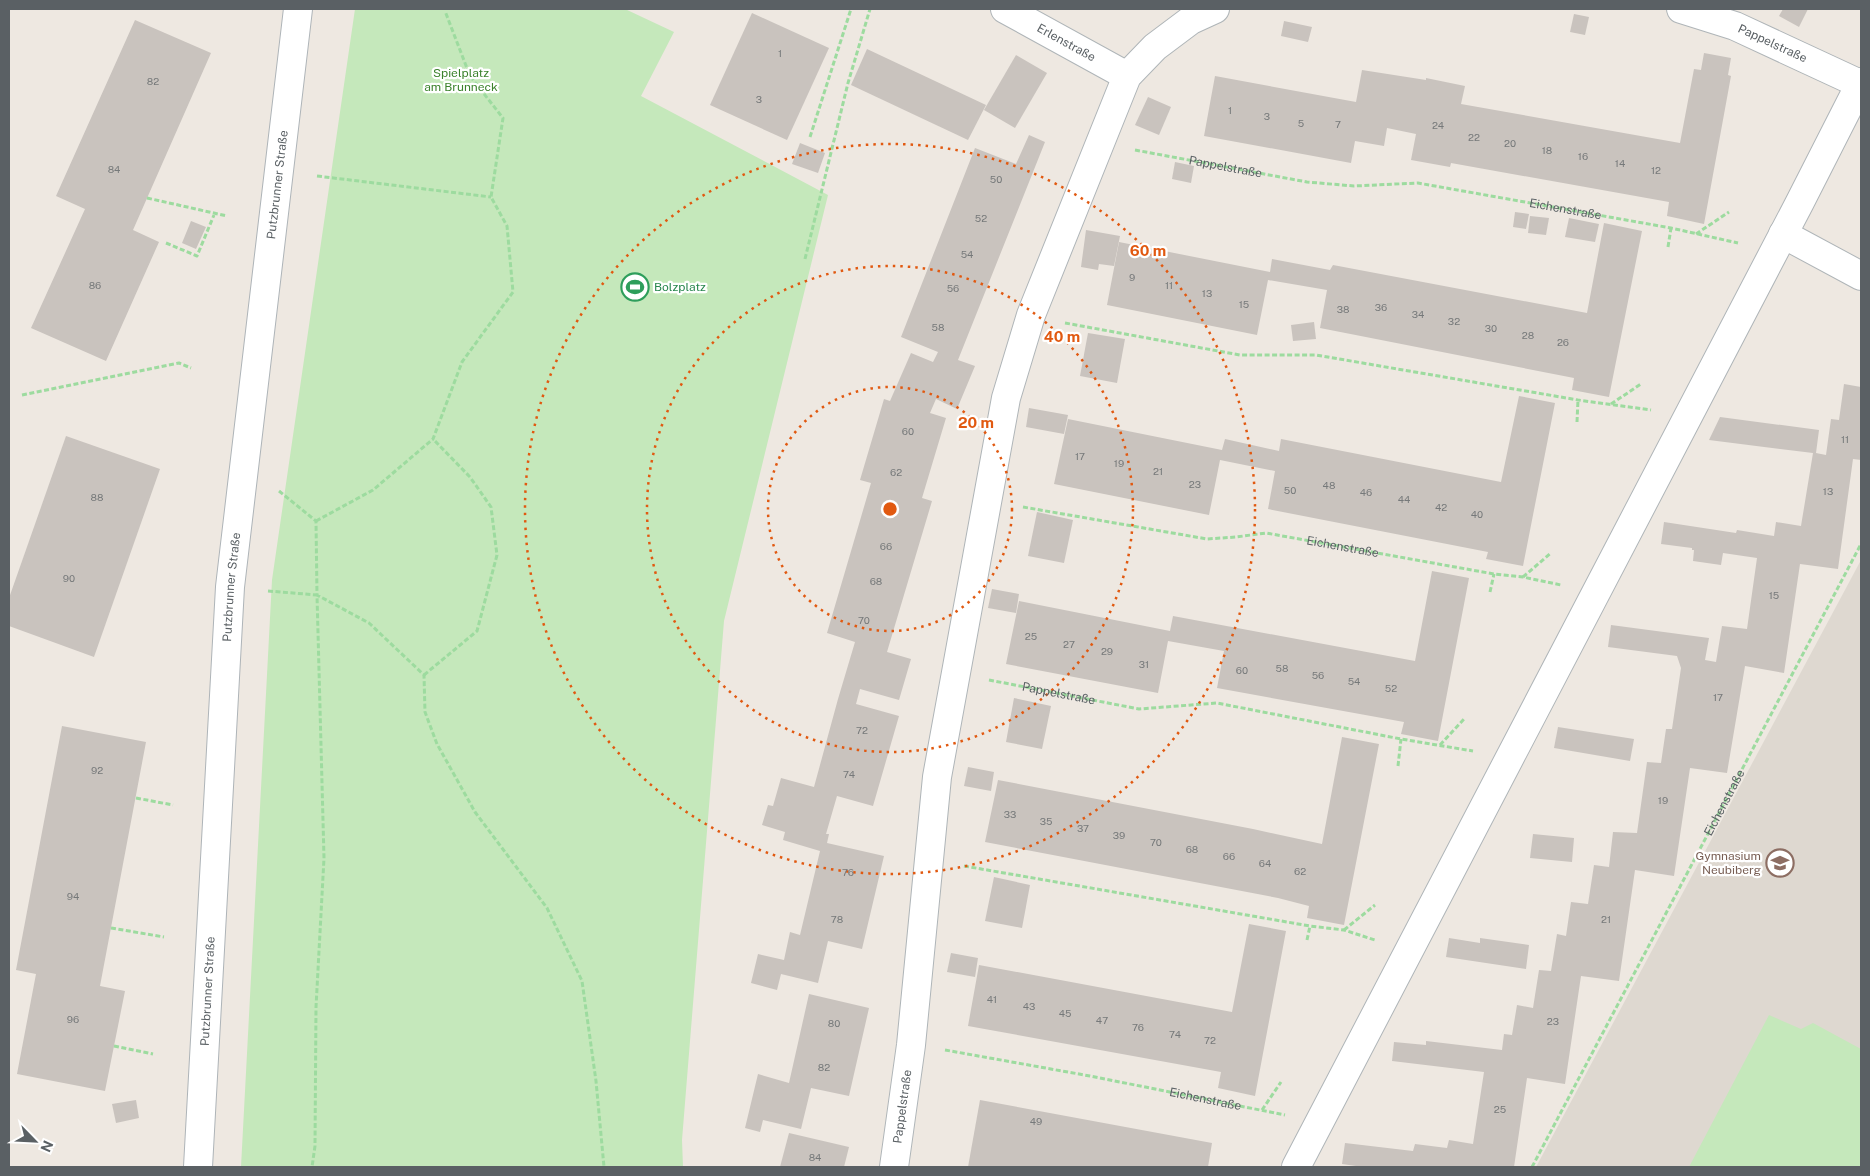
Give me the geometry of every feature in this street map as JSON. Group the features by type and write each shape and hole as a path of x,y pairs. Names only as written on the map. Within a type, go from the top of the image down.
{"street":[{"name":"Putzbrunner Straße","path":"198,1167 230,587 298,9"},
{"name":"Erlenstraße","path":"1005,9 1127,76"},
{"name":"Pappelstraße","path":"894,1167 912,1045 937,777 954,675 1006,398 1031,315 1127,76 1162,42 1191,20 1215,9"},
{"name":"Pappelstraße","path":"1681,9 1735,26 1861,83"},
{"path":"1296,1167 1861,83"},
{"path":"1779,242 1861,276"}],"path":[{"path":"810,137 851,9"},
{"path":"805,259 848,83 870,9"},
{"path":"316,522 373,490 433,439 462,362 514,292 507,226 491,197 503,118 470,76 445,11"},
{"name":"Pappelstraße","path":"1100,140 1133,150 1297,180 1354,186"},
{"path":"317,176 491,197"},
{"name":"Eichenstraße","path":"1354,186 1418,182 1671,228 1696,235 1779,242"},
{"path":"146,198 214,215 227,216"},
{"path":"1696,235 1729,212"},
{"path":"166,243 197,256 214,215"},
{"path":"1668,248 1671,228"},
{"path":"1031,315 1067,324 1240,355 1316,355 1578,400 1689,415"},
{"path":"22,395 179,363 191,368"},
{"path":"1610,404 1641,384"},
{"path":"1577,422 1578,400"},
{"path":"424,675 477,631 497,555 491,507 470,477 433,439"},
{"path":"279,491 316,522 324,858 316,1007 315,1146 312,1167"},
{"name":"Eichenstraße","path":"987,500 1207,539 1266,533 1494,574 1522,577 1596,593"},
{"name":"Eichenstraße","path":"1532,1167 1861,544"},
{"path":"1522,577 1551,553"},
{"path":"1490,592 1494,574"},
{"path":"268,591 317,595 369,624 424,675 425,712 437,744 475,812 547,908 582,981 596,1081 604,1167"},
{"name":"Pappelstraße","path":"954,675 974,677 1139,709 1217,703 1401,738"},
{"path":"1440,745 1465,718"},
{"path":"1398,766 1401,738 1510,757"},
{"path":"136,798 173,805"},
{"path":"930,860 1310,926 1344,930 1409,951"},
{"path":"1344,930 1375,905"},
{"path":"1307,940 1310,926"},
{"path":"111,928 164,937"},
{"name":"Eichenstraße","path":"912,1045 1090,1076 1320,1122"},
{"path":"114,1046 153,1054"},
{"path":"1262,1110 1281,1082"}],"shaded area":[{"name":"Gymnasium Neubiberg","path":"1861,560 1861,1167 1536,1167"}],"green space":[{"name":"Spielplatz am Brunneck","path":"355,9 625,9 674,32 641,96 828,195 724,621 682,1140 683,1167 241,1167 272,580"},
{"path":"1769,1015 1801,1029 1813,1023 1861,1049 1861,1167 1689,1167"}],"building":[{"path":"1783,9 1808,9 1799,27 1779,16"},
{"path":"752,13 829,48 787,140 710,105"},
{"path":"1574,14 1589,17 1585,35 1570,32"},
{"path":"135,20 211,53 133,230 159,242 106,361 31,328 85,209 56,196"},
{"path":"1284,21 1312,27 1308,42 1281,36"},
{"path":"867,49 986,105 968,140 851,85"},
{"path":"1704,53 1731,58 1728,75 1731,76 1704,224 1667,216 1669,202 1451,163 1450,167 1411,160 1416,134 1387,128 1384,146 1355,141 1351,163 1204,136 1215,76 1356,102 1362,70 1426,80 1426,78 1465,86 1461,104 1680,143 1694,69 1701,70"},
{"path":"1016,55 1047,73 1015,128 984,110"},
{"path":"1148,97 1171,107 1159,135 1135,125"},
{"path":"1029,135 1045,142 958,360 975,366 957,409 936,399 930,413 946,418 922,498 932,501 887,652 911,659 899,700 860,689 856,704 899,716 873,806 837,796 826,834 829,834 827,843 884,856 862,949 828,941 818,983 781,974 777,990 751,983 758,954 784,960 790,932 800,935 820,851 783,840 785,832 762,825 768,805 773,806 781,778 814,787 855,642 827,633 871,483 860,480 884,399 890,401 911,353 933,362 938,352 901,337 975,148 1016,164"},
{"path":"800,143 825,153 818,173 792,164"},
{"path":"1175,162 1194,166 1191,183 1172,179"},
{"path":"1515,212 1529,214 1526,229 1513,227"},
{"path":"1530,216 1549,218 1546,235 1528,233"},
{"path":"1569,218 1599,224 1595,242 1565,237"},
{"path":"191,221 206,227 196,249 182,243"},
{"path":"1604,223 1642,231 1609,397 1572,390 1574,378 1320,328 1327,290 1268,280 1257,335 1107,305 1119,242 1270,272 1272,259 1330,270 1333,265 1587,313"},
{"path":"1086,230 1120,236 1114,266 1099,264 1098,270 1081,267"},
{"path":"1314,322 1316,339 1293,341 1291,325"},
{"path":"1088,333 1125,339 1117,383 1080,376"},
{"path":"1844,384 1861,387 1861,460 1853,459 1838,569 1800,564 1784,673 1745,666 1727,773 1690,768 1674,876 1635,870 1619,981 1581,976 1565,1084 1527,1078 1514,1167 1363,1167 1342,1164 1345,1143 1413,1151 1415,1144 1447,1148 1449,1140 1473,1144 1484,1072 1392,1061 1394,1042 1426,1045 1426,1041 1502,1050 1504,1034 1512,1035 1517,1005 1533,1008 1539,970 1551,971 1557,934 1566,936 1571,902 1588,904 1594,865 1609,867 1613,832 1637,833 1647,762 1661,763 1666,729 1672,729 1681,668 1677,656 1608,647 1611,625 1709,638 1705,660 1716,662 1722,626 1747,629 1757,558 1723,553 1721,565 1693,561 1694,550 1692,548 1661,544 1664,522 1736,533 1737,530 1774,536 1776,522 1801,526 1813,453 1709,440 1720,417 1819,430 1816,453 1826,455 1831,419 1839,420"},
{"path":"1519,396 1555,403 1523,566 1486,559 1488,552 1268,509 1275,471 1220,460 1209,515 1054,484 1068,419 1222,450 1225,439 1279,451 1281,439 1501,482"},
{"path":"1029,408 1068,415 1064,434 1026,427"},
{"path":"66,436 160,469 94,657 9,626 9,598"},
{"path":"1037,512 1073,520 1064,563 1028,556"},
{"path":"1432,571 1469,578 1438,741 1401,734 1404,722 1217,688 1224,651 1168,641 1158,693 1006,664 1019,601 1170,631 1173,616 1415,661"},
{"path":"992,589 1019,594 1016,613 988,608"},
{"path":"1014,698 1051,706 1042,749 1006,742"},
{"path":"62,726 146,742 100,986 125,991 105,1091 17,1074 36,974 16,970"},
{"path":"1558,727 1634,739 1630,761 1554,748"},
{"path":"1342,737 1379,744 1344,925 1307,918 1309,906 1278,898 985,842 998,780 1322,844"},
{"path":"968,767 994,772 991,791 964,786"},
{"path":"1533,834 1574,838 1572,862 1530,858"},
{"path":"994,877 1030,885 1022,928 985,921"},
{"path":"1249,924 1286,931 1255,1096 1218,1088 1221,1072 968,1026 979,965 1232,1012"},
{"path":"1449,938 1480,943 1480,938 1529,945 1526,969 1446,957"},
{"path":"951,953 978,958 975,977 947,972"},
{"path":"809,994 869,1008 849,1096 811,1088 801,1129 763,1120 760,1132 745,1128 758,1074 789,1083"},
{"path":"136,1100 139,1118 116,1123 112,1104"},
{"path":"980,1100 1212,1143 1208,1167 968,1167"},
{"path":"789,1133 849,1147 844,1167 780,1167"}],"place":[{"name":"Bolzplatz","path":"635,287"},
{"name":"Gymnasium Neubiberg","path":"1780,863"}]}
